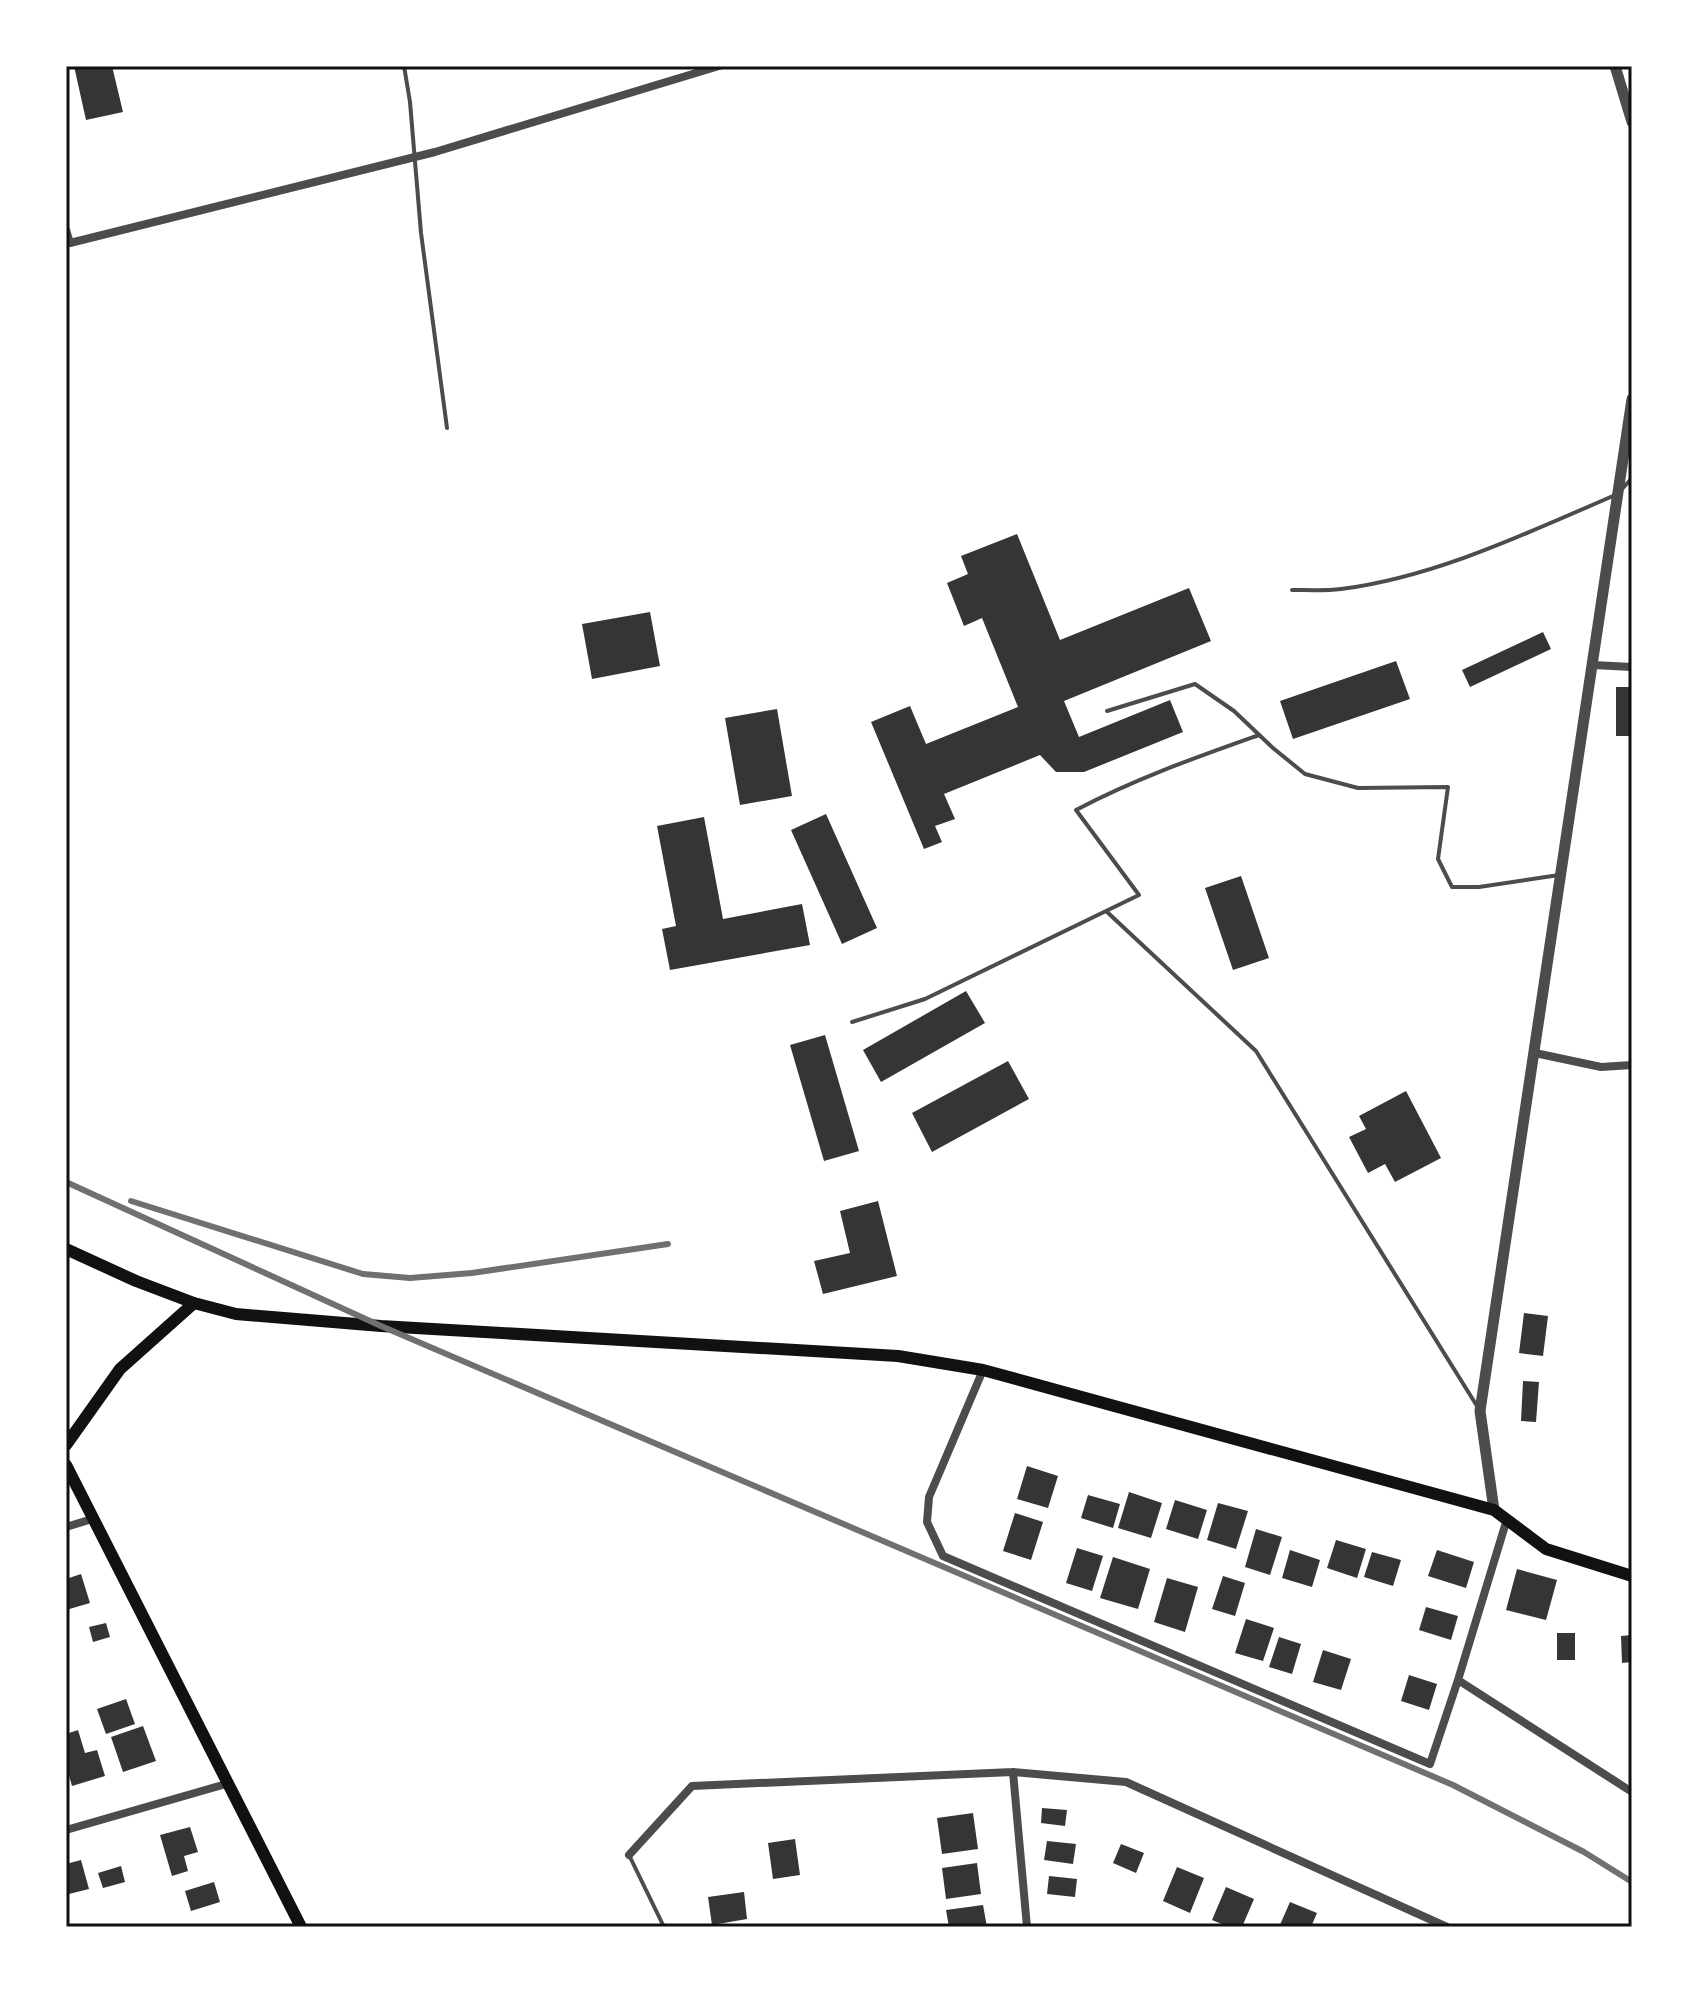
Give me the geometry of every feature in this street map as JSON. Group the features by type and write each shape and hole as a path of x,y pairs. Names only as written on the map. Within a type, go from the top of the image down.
{"main road":[{"path":"66,1249 136,1281 194,1303 236,1314 381,1326 898,1356 983,1370 1494,1510 1546,1549 1632,1576"},
{"path":"66,1445 120,1369 194,1303"},
{"path":"66,1465 301,1927"}],"street":[{"path":"66,230 70,243 435,152 719,66"},
{"path":"1615,66 1632,122"},
{"path":"1494,1510 1480,1411 1632,399"},
{"path":"1593,665 1632,667"},
{"path":"1535,1053 1601,1067 1632,1065"},
{"path":"983,1370 929,1497 927,1522 943,1556 1430,1764 1507,1519"},
{"path":"66,1527 92,1519"},
{"path":"1458,1680 1632,1792"},
{"path":"629,1855 692,1786 1013,1772 1126,1782 1447,1927"},
{"path":"1013,1772 1027,1927"},
{"path":"66,1830 226,1784"}],"lane":[{"path":"404,66 421,233 447,428"},
{"path":"1292,590 1341,589 1484,552 1618,494 1632,478"},
{"path":"1107,711 1195,684 1234,711 1305,774 1358,788 1448,787 1438,859 1452,887 1479,887 1561,875"},
{"path":"852,1022 925,999 1139,895 1076,810 1109,792 1165,769 1259,735"},
{"path":"1106,911 1256,1051 1480,1411"},
{"path":"629,1855 664,1927"}],"building":[{"path":"74,66 112,66 123,112 86,120"},
{"path":"1017,534 1060,640 1189,588 1211,641 1064,701 1079,737 1170,700 1183,732 1084,772 1056,772 1040,755 944,794 955,819 935,826 942,842 924,849 871,722 910,706 926,744 1018,707 982,618 964,626 947,583 968,574 961,556"},
{"path":"650,612 660,666 592,679 582,624"},
{"path":"1543,632 1551,649 1470,687 1462,670"},
{"path":"1396,661 1410,699 1293,739 1280,701"},
{"path":"1616,687 1632,687 1632,736 1616,736"},
{"path":"777,709 792,796 740,805 725,718"},
{"path":"826,814 877,928 842,944 791,830"},
{"path":"704,817 723,919 802,904 810,945 670,970 662,929 676,926 657,826"},
{"path":"1241,876 1269,958 1233,970 1205,888"},
{"path":"966,991 985,1023 881,1082 863,1050"},
{"path":"825,1035 859,1151 824,1161 790,1045"},
{"path":"1008,1061 1029,1099 932,1152 912,1113"},
{"path":"1406,1091 1441,1158 1395,1182 1385,1164 1368,1173 1349,1137 1366,1129 1359,1116"},
{"path":"878,1201 897,1276 823,1294 814,1261 850,1253 840,1211"},
{"path":"1524,1313 1548,1316 1543,1356 1519,1353"},
{"path":"1523,1381 1539,1382 1536,1422 1521,1421"},
{"path":"1027,1466 1058,1476 1048,1508 1017,1499"},
{"path":"1129,1492 1162,1503 1151,1538 1118,1528"},
{"path":"1088,1495 1120,1504 1113,1528 1081,1518"},
{"path":"1175,1500 1207,1510 1198,1539 1166,1529"},
{"path":"1218,1503 1248,1511 1236,1549 1207,1540"},
{"path":"1015,1513 1043,1522 1031,1560 1003,1551"},
{"path":"1256,1529 1282,1537 1270,1575 1245,1567"},
{"path":"1336,1540 1366,1549 1357,1578 1327,1568"},
{"path":"1077,1548 1103,1556 1092,1591 1066,1583"},
{"path":"1290,1550 1320,1560 1312,1587 1282,1578"},
{"path":"1437,1550 1474,1562 1466,1588 1428,1576"},
{"path":"1372,1552 1401,1560 1393,1586 1364,1577"},
{"path":"1113,1557 1150,1569 1138,1609 1100,1598"},
{"path":"1517,1569 1557,1580 1546,1620 1506,1610"},
{"path":"81,1574 90,1603 66,1610 66,1579"},
{"path":"1223,1576 1245,1583 1235,1616 1212,1609"},
{"path":"1167,1578 1198,1587 1185,1632 1154,1622"},
{"path":"1426,1607 1458,1616 1451,1640 1419,1630"},
{"path":"1246,1619 1274,1628 1263,1661 1235,1653"},
{"path":"106,1623 110,1637 93,1642 89,1627"},
{"path":"1557,1633 1575,1633 1575,1660 1557,1660"},
{"path":"1632,1635 1632,1662 1622,1663 1621,1636"},
{"path":"1279,1637 1301,1644 1292,1674 1269,1667"},
{"path":"1323,1650 1351,1659 1341,1690 1313,1682"},
{"path":"1409,1675 1437,1684 1429,1710 1401,1701"},
{"path":"126,1699 135,1724 106,1734 97,1709"},
{"path":"143,1726 156,1761 123,1772 111,1737"},
{"path":"78,1730 85,1753 97,1750 105,1776 72,1786 66,1765 66,1734"},
{"path":"1042,1808 1067,1810 1065,1826 1041,1823"},
{"path":"973,1813 978,1849 942,1854 937,1818"},
{"path":"190,1827 198,1852 184,1856 188,1871 172,1876 160,1835"},
{"path":"795,1839 800,1875 773,1879 768,1843"},
{"path":"1047,1841 1076,1844 1073,1864 1044,1860"},
{"path":"1121,1844 1144,1853 1136,1873 1113,1863"},
{"path":"81,1860 89,1889 69,1894 66,1864"},
{"path":"977,1863 981,1894 946,1899 942,1868"},
{"path":"121,1866 125,1882 103,1888 98,1873"},
{"path":"1177,1867 1204,1878 1190,1913 1163,1901"},
{"path":"1049,1876 1077,1879 1075,1897 1047,1894"},
{"path":"214,1882 220,1902 191,1911 185,1891"},
{"path":"1226,1887 1254,1899 1242,1927 1229,1927 1212,1920"},
{"path":"744,1892 747,1919 712,1925 708,1897"},
{"path":"1290,1902 1317,1913 1311,1927 1279,1927"},
{"path":"983,1905 987,1927 949,1927 946,1910"}],"railway":[{"path":"66,1182 381,1326 1453,1785 1584,1852 1632,1882"},
{"path":"131,1201 363,1274 410,1278 472,1273 668,1244"}]}
